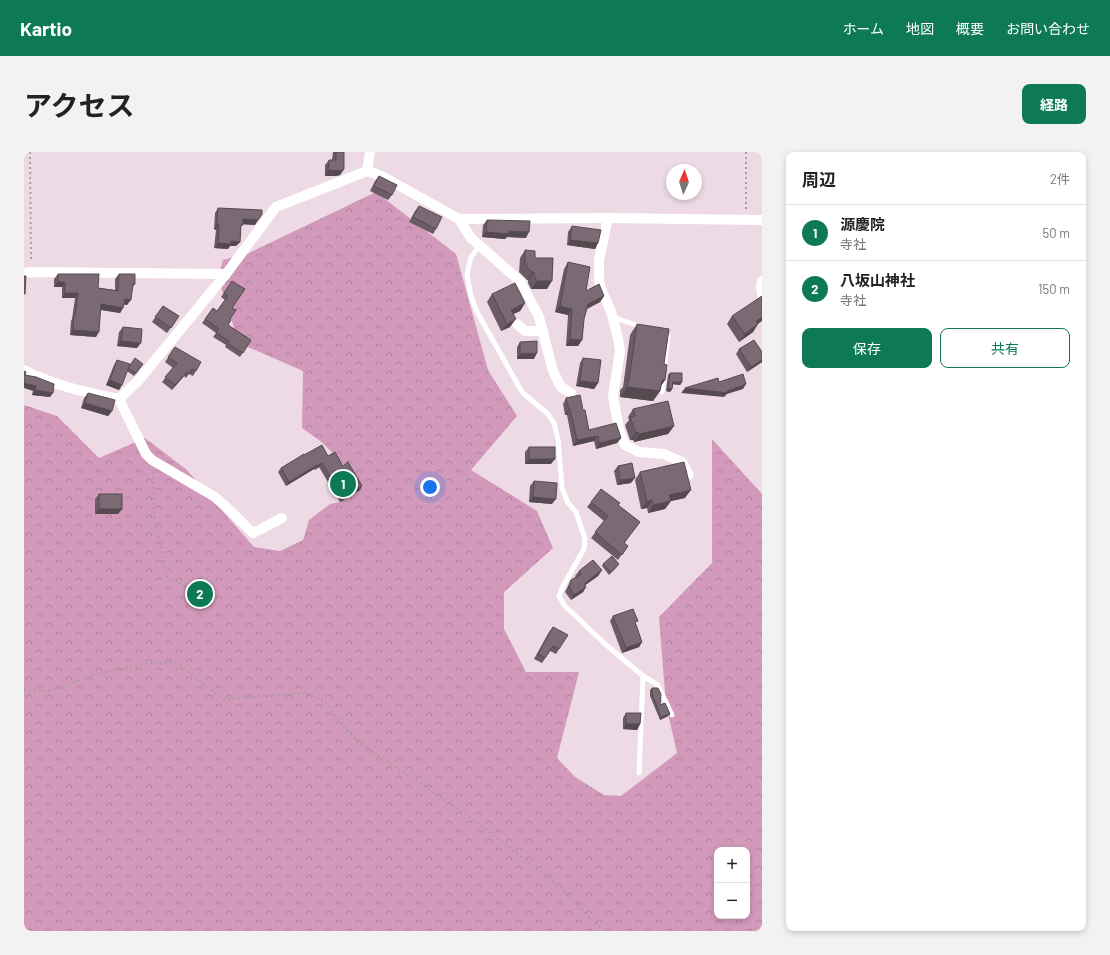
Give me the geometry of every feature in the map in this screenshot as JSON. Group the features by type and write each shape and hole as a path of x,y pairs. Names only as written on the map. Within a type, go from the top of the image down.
{"street":[{"path":"367,171 370,152"},
{"path":"119,399 138,381 226,274 276,207 367,171 382,176 459,219 471,238 520,281 538,317 553,371 561,387 571,393"},
{"path":"459,219 608,218 762,220"},
{"path":"608,218 599,260 599,276 600,287 613,317 620,352 613,396 619,429 625,445 639,452 664,454 682,462 689,475"},
{"path":"28,273 226,274"},
{"path":"762,281 760,287 762,295"},
{"path":"517,324 525,331 543,331"},
{"path":"24,370 43,379 98,395 119,399"},
{"path":"119,399 146,454 152,460 215,497 253,533 282,518"}],"lane":[{"path":"480,245 471,258 468,274 470,296 476,312 522,392 548,414 554,423 558,439 562,488 568,503 576,512 585,539 584,549 559,596 564,605 604,642 643,676 658,685 672,714"},
{"path":"613,317 648,329"},
{"path":"654,331 668,336 662,392"},
{"path":"639,773 643,676"}],"path":[{"path":"28,273 30,152"},
{"path":"746,152 746,220"},
{"path":"152,460 154,516 167,577 192,589"},
{"path":"24,690 51,691 96,674 152,663 178,664 223,699 305,693 316,697 328,705 348,733 373,754 462,811 558,884 596,924 607,931"}],"green space":[{"path":"376,192 456,254 488,370 517,416 471,470 537,511 553,548 504,592 504,629 526,672 579,672 557,758 575,777 604,795 621,796 677,753 666,705 659,617 712,563 712,439 762,494 762,931 24,931 24,405 57,416 99,458 145,438 187,470 254,547 280,551 303,540 309,520 330,504 340,502 360,490 345,466 323,443 302,428 303,371 239,343 218,278 223,260 249,253"}],"building":[{"path":"336,152 344,152 344,169 340,171 328,170 329,160 336,160"},
{"path":"379,176 397,185 392,195 374,186"},
{"path":"419,206 442,217 436,229 413,217"},
{"path":"218,208 262,210 262,214 258,220 243,219 243,225 241,225 240,242 231,241 231,244 218,243"},
{"path":"487,220 530,221 529,232 509,231 509,234 486,232"},
{"path":"572,226 601,230 598,243 570,240"},
{"path":"525,250 535,251 535,258 553,258 552,281 537,281 534,272 532,272 525,264"},
{"path":"568,262 590,267 586,291 599,284 604,296 588,304 584,319 582,340 570,339 572,309 560,306"},
{"path":"58,274 99,274 98,288 118,291 119,274 135,274 135,284 133,284 131,300 125,299 123,308 101,304 99,332 73,330 78,293 65,293 65,282 58,282"},
{"path":"24,276 26,276 25,294 24,294"},
{"path":"232,281 245,289 232,308 236,310 228,325 251,340 243,353 227,343 229,341 216,333 219,329 205,319 213,308 217,311 228,296 224,293"},
{"path":"515,283 525,303 511,310 516,319 507,324 492,294"},
{"path":"762,296 762,317 756,321 758,324 745,334 732,316"},
{"path":"163,306 179,316 171,328 155,317"},
{"path":"637,324 669,329 664,364 667,365 665,380 662,380 660,391 627,387"},
{"path":"123,327 142,329 141,343 121,341"},
{"path":"754,340 762,352 762,360 751,367 739,349"},
{"path":"537,341 537,353 520,354 520,342"},
{"path":"175,347 201,362 196,371 192,369 190,373 187,372 175,385 165,377 177,363 168,357"},
{"path":"135,358 143,364 136,373 128,368"},
{"path":"583,358 601,360 598,383 580,381"},
{"path":"117,360 130,364 122,385 110,380"},
{"path":"24,371 26,372 25,375 36,377 54,384 53,393 35,390 36,386 24,383"},
{"path":"670,373 682,373 682,382 673,382 672,389 668,388"},
{"path":"743,374 746,384 727,391 728,393 685,388 718,378 719,382"},
{"path":"88,393 115,400 112,411 85,403"},
{"path":"580,395 589,430 616,423 621,438 599,443 598,436 577,440 566,398"},
{"path":"668,401 674,426 639,434 638,432 636,433 630,417 635,416 633,409"},
{"path":"322,445 328,456 335,452 343,466 348,462 362,486 343,498 322,463 289,482 281,468"},
{"path":"529,447 555,447 555,459 529,459"},
{"path":"684,462 691,490 669,495 671,501 653,505 652,500 647,502 640,472"},
{"path":"632,463 635,478 620,480 618,466"},
{"path":"534,481 557,483 556,499 533,497"},
{"path":"601,489 620,503 618,505 640,522 624,543 628,546 622,555 595,532 608,516 591,502"},
{"path":"99,494 122,494 122,509 99,509"},
{"path":"612,556 619,564 611,572 603,564"},
{"path":"593,560 602,570 584,584 586,587 574,595 569,586 571,580 581,574 579,571"},
{"path":"200,583 209,586 204,599 196,596"},
{"path":"633,609 638,621 635,622 642,642 626,648 613,616"},
{"path":"553,627 568,635 559,649 553,646 545,658 538,654"},
{"path":"652,688 658,688 661,694 660,705 665,703 670,714 661,717 652,693"},
{"path":"626,713 641,713 640,724 626,724"}],"place":[{"name":"源慶院","path":"343,484"},
{"name":"八坂山神社","path":"200,594"}]}
